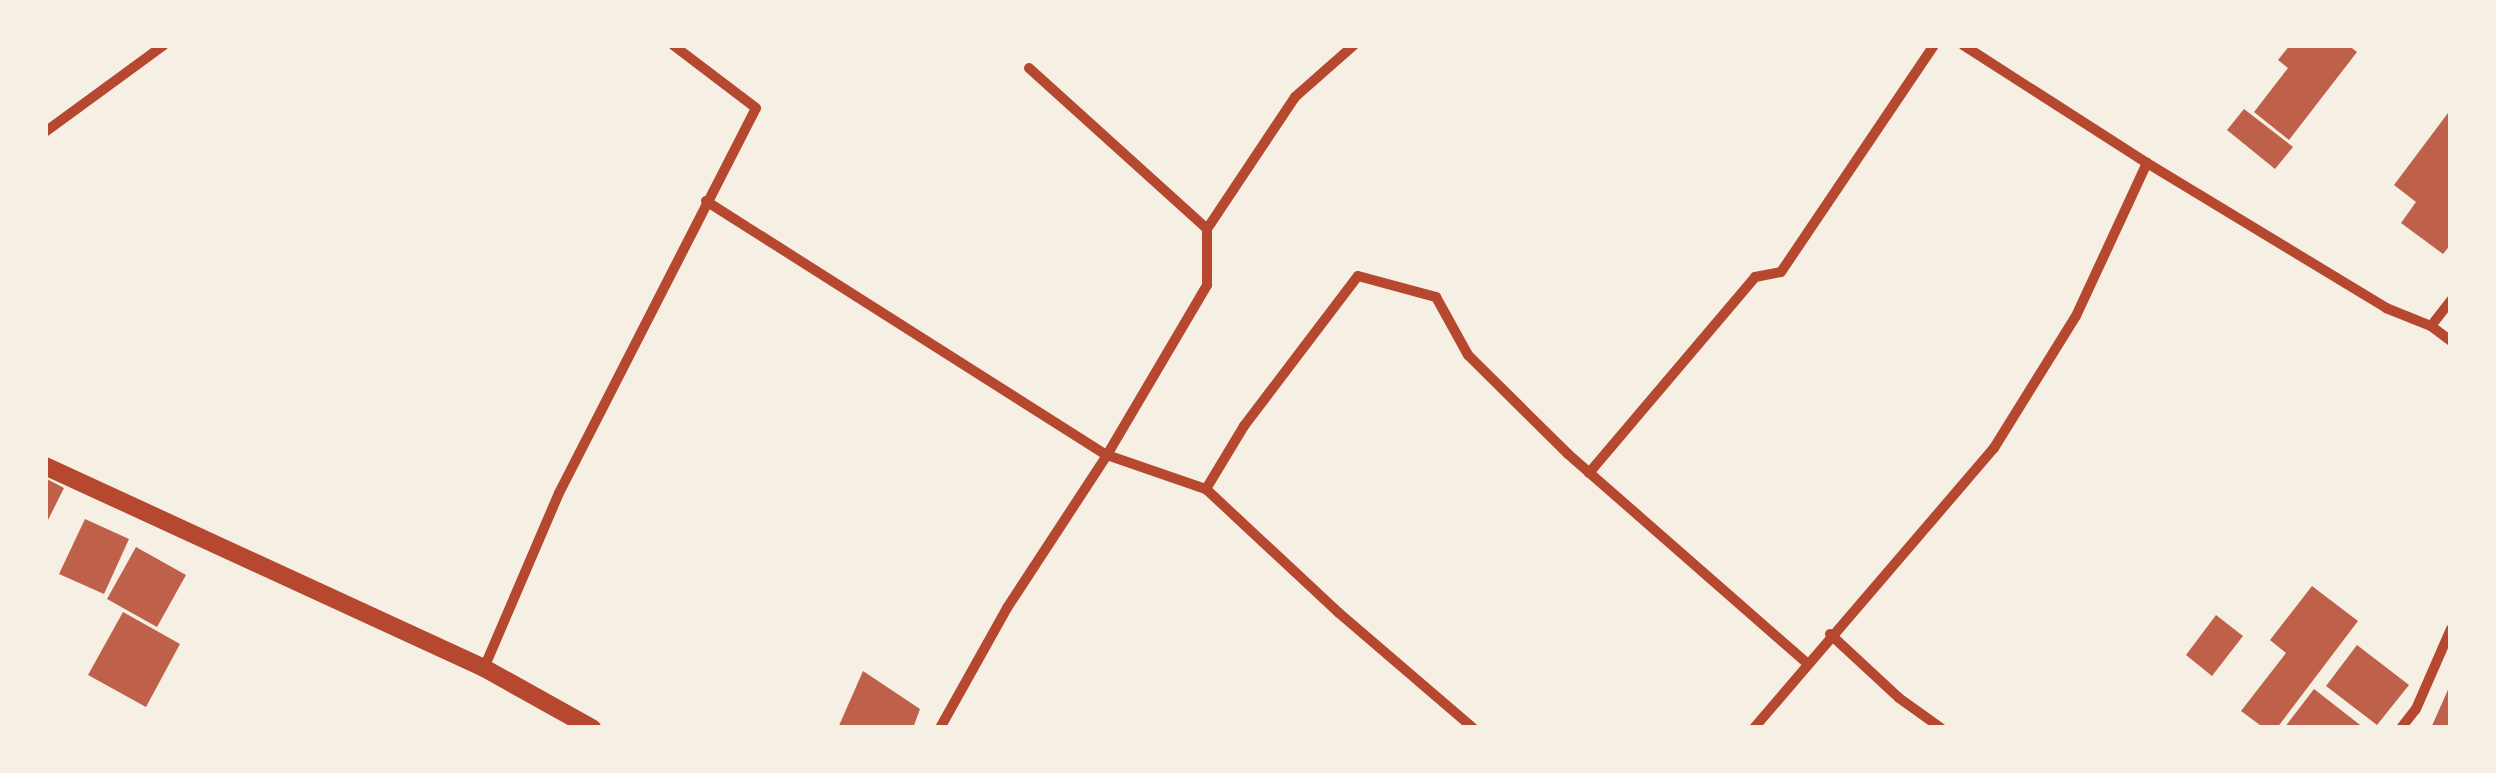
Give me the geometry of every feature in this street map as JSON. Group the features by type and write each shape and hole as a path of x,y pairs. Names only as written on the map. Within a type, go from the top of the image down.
{"street":[{"path":"45,132 164,45"},
{"path":"484,668 559,493 756,108 673,45"},
{"path":"940,728 1007,608 1107,455 1207,285 1207,229 1295,97 1354,45"},
{"path":"1590,473 1755,277 1781,272 1934,45"},
{"path":"1964,45 2386,308 2432,326 2451,341"},
{"path":"1029,68 1207,229"},
{"path":"1754,728 1830,634 1994,448 2076,316 2148,163"},
{"path":"706,202 1107,455 1206,489 1339,614 1473,728"},
{"path":"1206,489 1254,412 1358,276 1436,297 1468,355 1590,473 1807,663"},
{"path":"2432,326 2451,300"},
{"path":"45,466 484,668 592,728"},
{"path":"2401,728 2416,709 2451,629"},
{"path":"1830,634 1898,698 1942,728"}],"building":[{"path":"2290,45 2348,45 2357,52 2289,140 2254,112 2288,68 2278,60"},
{"path":"2244,109 2293,147 2275,169 2227,130"},
{"path":"2451,109 2451,244 2443,254 2401,223 2416,202 2394,185"},
{"path":"45,478 64,488 45,526"},
{"path":"85,519 129,539 104,594 59,574"},
{"path":"136,547 186,575 157,627 107,599"},
{"path":"2312,586 2358,621 2277,728 2264,728 2241,711 2286,653 2270,640"},
{"path":"123,612 180,644 146,707 88,675"},
{"path":"2216,615 2243,636 2212,676 2186,655"},
{"path":"2357,645 2409,685 2377,725 2326,686"},
{"path":"863,671 920,709 913,728 838,728"},
{"path":"2451,683 2451,728 2431,728"},
{"path":"2314,689 2364,728 2284,728"}]}
